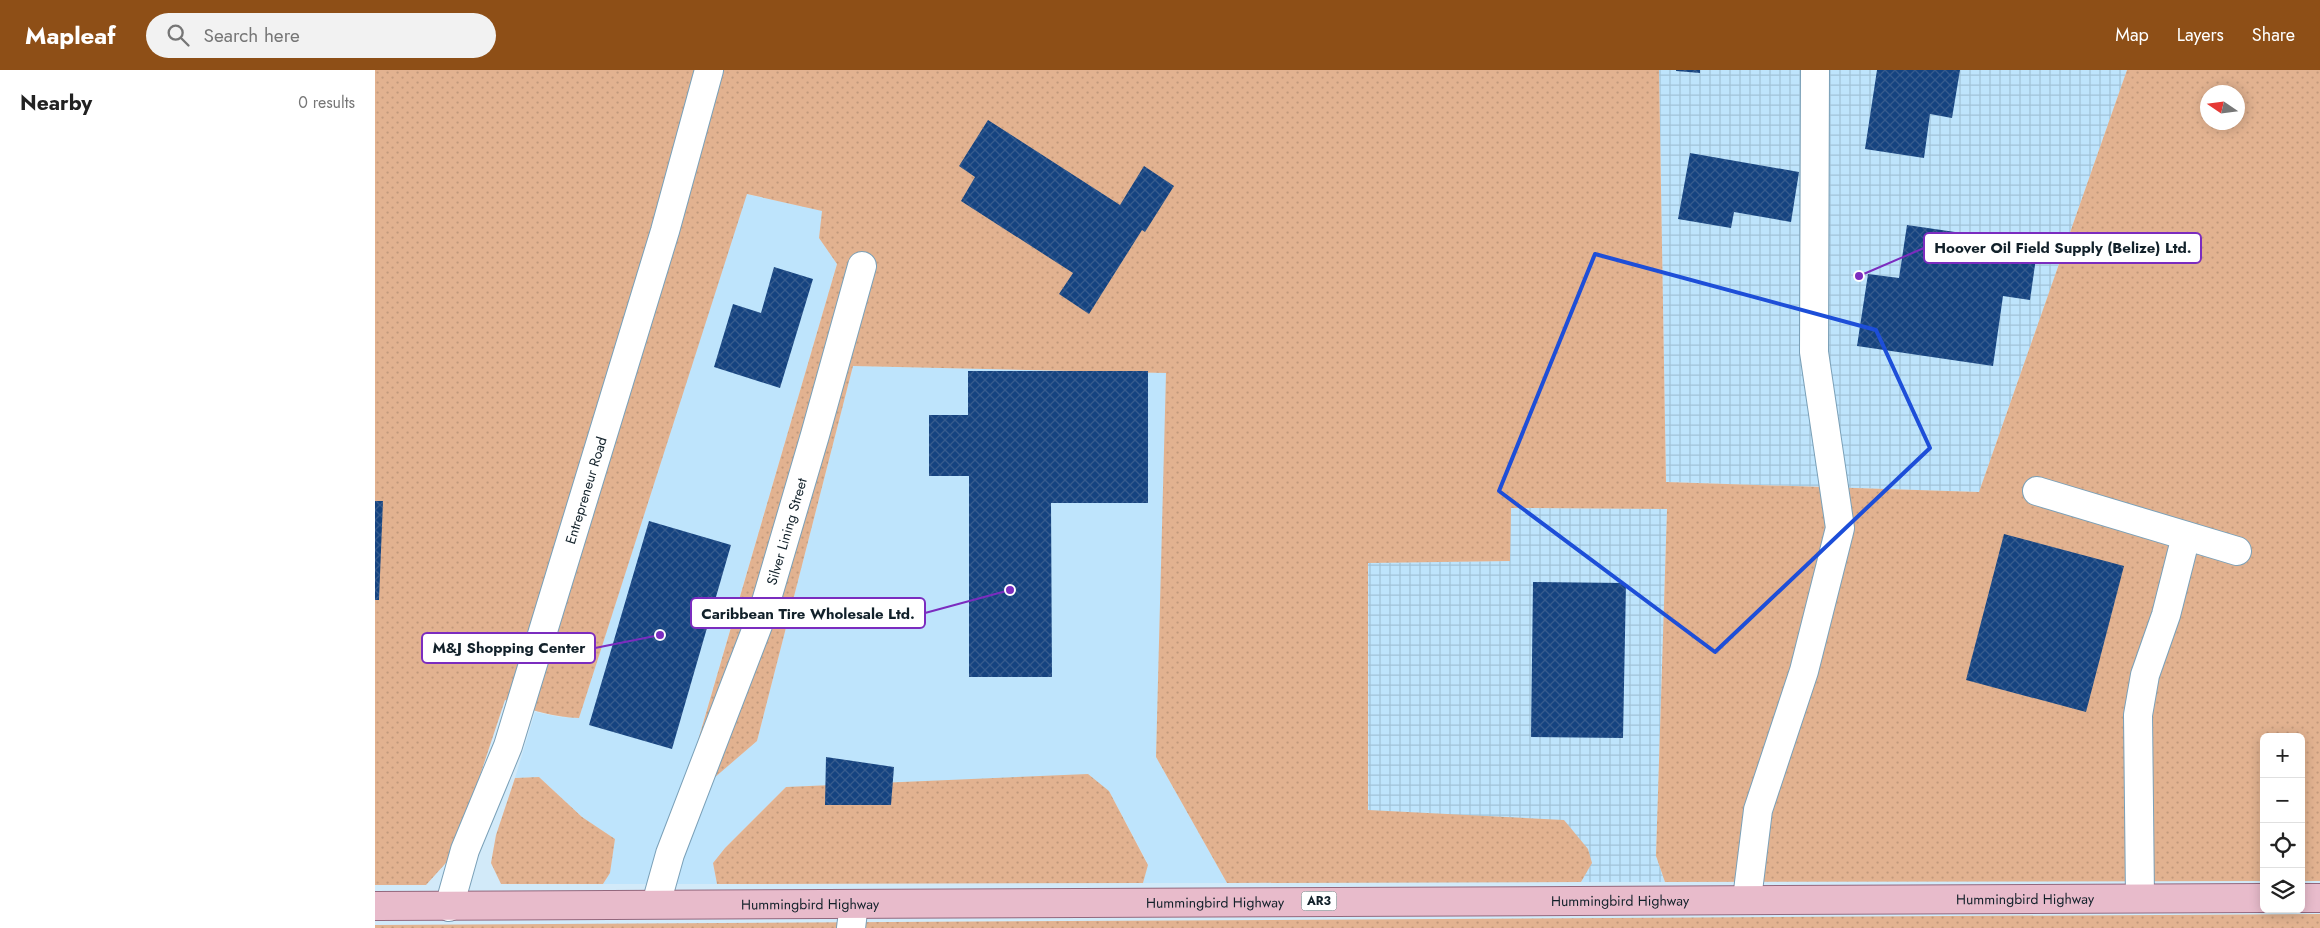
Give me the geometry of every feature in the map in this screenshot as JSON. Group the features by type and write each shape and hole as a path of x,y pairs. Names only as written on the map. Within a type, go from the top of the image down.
{"main road":[{"name":"Hummingbird Highway","path":"375,906 449,907 656,904 853,916 1747,899 2260,898"},
{"path":"2305,898 2320,898"}],"street":[{"name":"Entrepreneur Road","path":"449,907 465,850 508,746 665,231 709,70"},
{"path":"1747,899 1758,810 1803,671 1841,528 1814,352 1815,70"},
{"name":"Silver Lining Street","path":"656,904 670,854 763,612 862,266"},
{"path":"2037,491 2237,551"},
{"path":"2140,898 2138,715 2145,675 2166,615 2186,536"}],"highlighted area":[{"path":"1595,254 1876,330 1930,448 1715,652 1499,491"}],"shaded area":[{"path":"375,70 1659,70 1666,482 1979,492 2127,70 2320,70 2320,881 2305,881 2305,733 2260,733 2260,881 1665,882 1656,856 1667,509 1511,508 1510,561 1368,563 1368,810 1564,820 1588,849 1592,863 1581,882 1227,883 1156,757 1166,373 853,366 757,741 678,809 837,264 819,238 822,211 747,194 579,718 541,712 505,700 454,854 426,885 375,885"},
{"path":"1659,70 2127,70 1979,492 1666,482"},
{"path":"746,194 823,211 819,238 837,264 678,808 757,741 853,366 1167,373 1156,757 1227,883 1143,883 1148,864 1109,791 786,787 725,848 713,863 717,884 603,884 610,872 615,839 582,817 539,777 515,778 535,712 560,717 579,718"},
{"path":"1510,508 1667,509 1656,856 1665,882 1581,882 1591,863 1368,810 1368,563 1510,561"},
{"path":"1088,774 1109,791 1148,865 1143,883 717,884 713,863 725,848 786,787"},
{"path":"539,777 582,817 615,839 610,873 603,884 501,884 491,863 496,835 515,778"},
{"path":"2320,914 2320,928 375,928 375,925"}],"building":[{"path":"1700,70 1700,73 1676,71"},
{"path":"1877,70 1960,70 1952,118 1930,114 1924,158 1865,149"},
{"path":"988,120 1120,205 1144,166 1174,186 1145,232 1142,230 1089,314 1059,294 1073,273 961,201 975,177 959,166"},
{"path":"1690,153 1799,172 1791,222 1734,212 1731,228 1678,219"},
{"path":"1907,225 2038,244 2030,300 2003,296 1993,366 1857,346 1868,274 1899,278"},
{"path":"774,267 813,279 780,388 714,367 733,304 761,313"},
{"path":"968,371 1148,371 1148,503 1051,503 1052,677 969,677 969,476 929,476 929,415 968,415"},
{"path":"375,501 383,501 379,600 375,600"},
{"path":"649,521 731,545 672,749 589,725"},
{"path":"2004,534 2124,566 2086,712 1966,680"},
{"path":"1533,582 1626,583 1623,738 1531,737"},
{"path":"826,757 894,767 891,805 825,805"}],"place":[{"name":"Hoover Oil Field Supply (Belize) Ltd.","path":"1859,276"},
{"name":"Caribbean Tire Wholesale Ltd.","path":"1010,590"},
{"name":"M&J Shopping Center","path":"660,635"}]}
